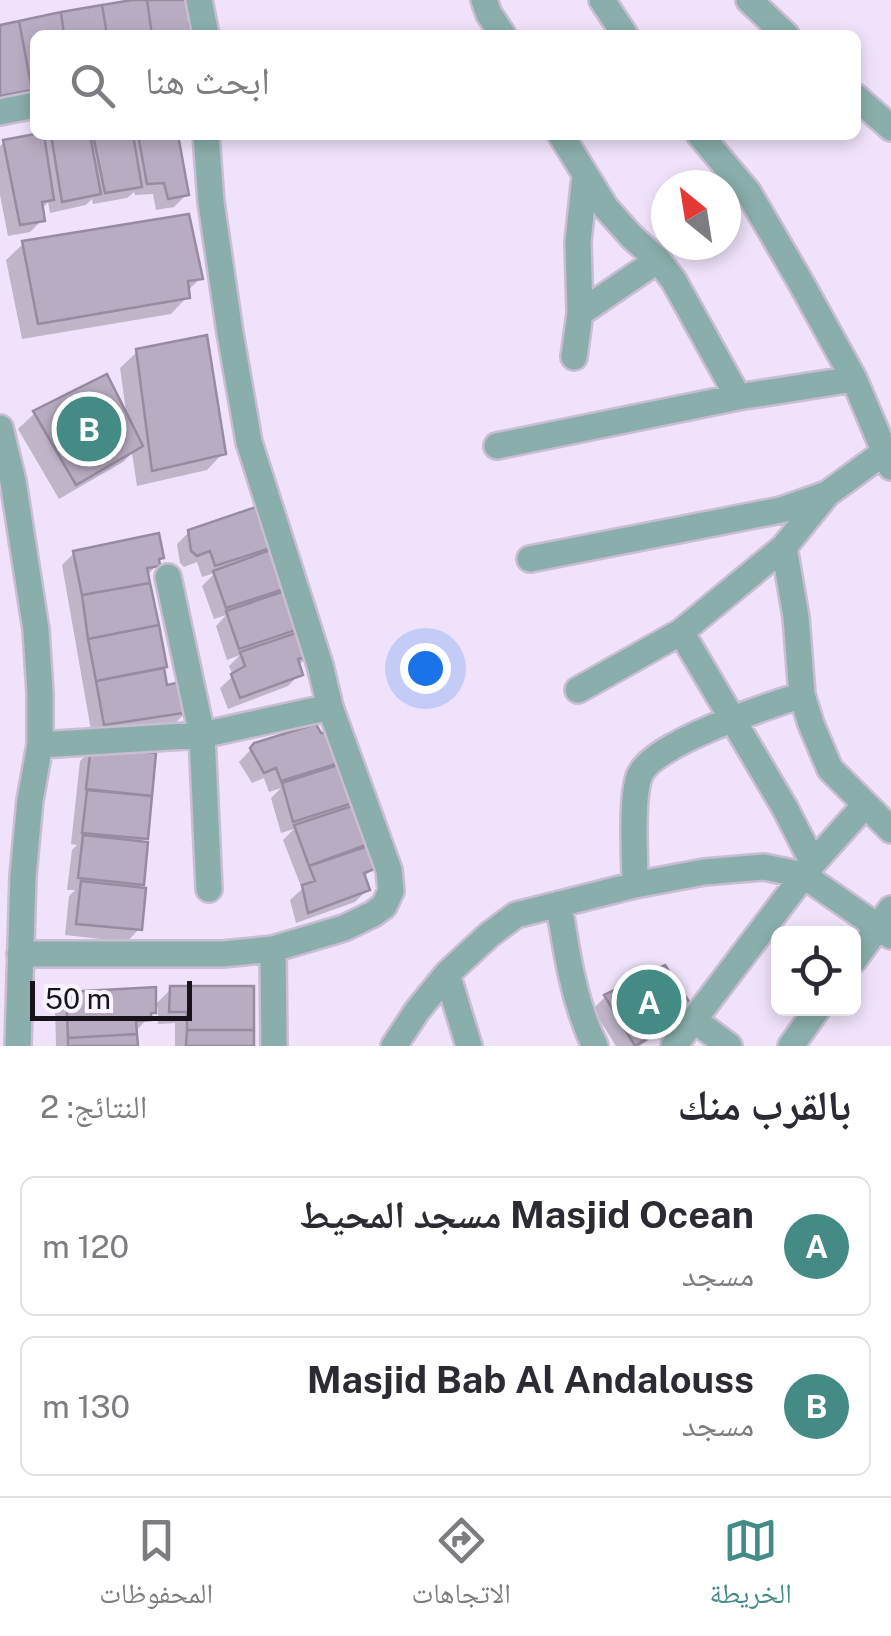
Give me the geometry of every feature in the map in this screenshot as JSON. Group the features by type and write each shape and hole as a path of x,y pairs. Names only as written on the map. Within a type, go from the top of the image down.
{"street":[{"path":"199,0 205,30"},
{"path":"484,0 500,30"},
{"path":"602,0 622,30"},
{"path":"749,0 781,30"},
{"path":"861,101 891,128"},
{"path":"0,112 30,106"},
{"path":"20,954 223,954 273,949 344,928 384,906 392,891 389,870 330,706 249,442 230,333 206,140"},
{"path":"564,140 606,208 651,254"},
{"path":"530,559 782,510 826,494 889,459 854,379 800,281 748,192 704,140"},
{"path":"574,357 580,313 578,242 585,176"},
{"path":"580,313 658,260 688,303 738,397"},
{"path":"497,446 738,397 854,379"},
{"path":"0,428 13,481 36,630 40,746 30,800 20,954 9,990 18,1046"},
{"path":"578,690 681,632 784,547 826,494"},
{"path":"784,547 796,617 802,695 820,748 830,769 891,830"},
{"path":"168,577 202,735 209,889"},
{"path":"681,632 785,808 808,869"},
{"path":"635,885 636,792 643,768 670,748 732,719 802,695"},
{"path":"40,746 202,735 330,706"},
{"path":"674,1046 808,869 865,805"},
{"path":"394,1046 446,974 488,935 516,916 635,885 738,868 808,869 886,924 861,952"},
{"path":"558,904 576,985 595,1046"},
{"path":"273,949 274,1046"},
{"path":"446,974 468,1046"},
{"path":"791,1046 812,1016"},
{"path":"694,1020 729,1046"}],"building":[{"path":"147,0 151,30 106,30 102,5"},
{"path":"147,0 191,0 191,30 151,30"},
{"path":"102,5 106,30 63,30 61,12"},
{"path":"61,12 63,30 30,30 30,79 19,21"},
{"path":"19,21 30,90 0,96 0,25"},
{"path":"30,135 30,140 45,140 54,200 42,202 45,221 20,225 3,140"},
{"path":"52,140 91,140 101,194 62,202"},
{"path":"94,140 134,140 142,187 105,193"},
{"path":"139,140 179,140 189,195 168,199 164,183 147,184"},
{"path":"189,214 203,279 188,281 190,298 38,324 22,241"},
{"path":"207,335 226,454 152,471 136,349"},
{"path":"107,374 143,446 76,485 33,411"},
{"path":"256,507 259,519 269,517 277,546 215,566 210,551 197,556 191,551 188,530"},
{"path":"159,533 164,558 159,559 160,566 147,568 150,583 82,595 73,551"},
{"path":"276,548 290,587 226,608 213,571"},
{"path":"150,583 159,625 88,639 82,595"},
{"path":"291,589 302,628 239,649 226,611"},
{"path":"159,625 167,667 96,681 88,639"},
{"path":"305,630 312,655 298,659 303,675 240,698 231,674 245,666 240,652"},
{"path":"164,668 167,685 181,682 190,712 104,725 96,681"},
{"path":"316,724 321,733 334,732 342,762 281,781 276,768 264,773 250,748 254,743"},
{"path":"91,746 156,753 152,796 86,789"},
{"path":"344,763 356,802 293,822 282,783"},
{"path":"87,790 152,796 148,839 82,833"},
{"path":"358,804 371,843 309,866 294,825"},
{"path":"83,835 148,842 144,885 78,878"},
{"path":"371,845 377,868 364,873 370,890 308,913 302,885 315,881 309,866"},
{"path":"81,881 146,888 142,930 76,924"},
{"path":"665,965 694,1009 635,1046 604,995"},
{"path":"170,986 254,986 254,1030 187,1030 187,1012 169,1012"},
{"path":"156,987 156,1013 151,1013 151,1020 136,1021 137,1034 68,1038 66,992"},
{"path":"187,1030 254,1030 254,1046 186,1046"},
{"path":"137,1034 138,1046 68,1046 68,1038"}],"place":[{"name":"Masjid Bab Al Andalouss","path":"89,429"},
{"name":"Masjid Ocean مسجد المحيط","path":"649,1002"}]}
